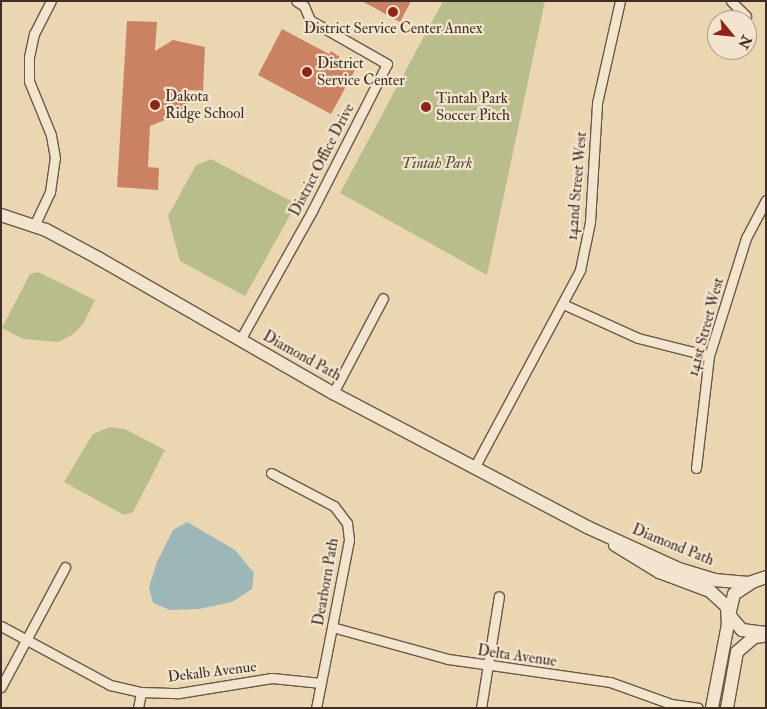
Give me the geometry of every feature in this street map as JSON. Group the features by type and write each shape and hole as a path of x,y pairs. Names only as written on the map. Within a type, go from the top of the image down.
{"street":[{"path":"34,226 50,192 55,158 51,135 29,81 29,58 34,34 51,1"},
{"name":"District Office Drive","path":"240,340 312,211 387,64 310,20 304,6 296,1"},
{"name":"142nd Street West","path":"474,468 580,270 587,244 597,103 620,1"},
{"path":"731,1 740,10"},
{"name":"141st Street West","path":"696,468 709,356 746,238 766,200"},
{"name":"Diamond Path","path":"1,215 34,226 98,258 333,393 587,527 680,569 714,580 766,585"},
{"path":"333,393 383,298"},
{"path":"563,304 638,338 709,356"},
{"name":"Dearborn Path","path":"271,473 334,506 347,523 349,540 316,708"},
{"name":"Diamond Path","path":"587,527 659,572 710,591 737,626 764,635"},
{"path":"1,687 65,567"},
{"path":"712,708 734,594 749,583 766,577"},
{"path":"481,708 490,666 499,596"},
{"name":"Dekalb Avenue","path":"1,626 110,685 141,692 179,694 272,678 321,683"},
{"name":"Delta Avenue","path":"332,627 448,659 610,682 671,704 698,708"},
{"path":"727,708 737,652 764,635"},
{"path":"138,708 141,692"}],"green space":[{"name":"Tintah Park","path":"443,1 545,1 487,275 340,193"},
{"path":"211,159 291,201 293,210 245,296 180,261 168,216 196,165"},
{"path":"38,272 95,300 83,324 72,335 58,342 23,339 2,328 30,274"},
{"path":"110,427 125,429 165,450 133,512 124,515 64,482 93,434"}],"water":[{"path":"187,522 235,550 254,573 252,589 232,602 199,609 170,610 153,603 149,587 157,562 173,530"}],"building":[{"name":"District Service Center Annex","path":"362,1 411,1 400,22"},
{"name":"Dakota Ridge School","path":"127,21 157,22 155,51 173,40 205,47 203,91 189,90 187,119 170,118 150,126 148,167 159,168 158,190 117,187"},
{"name":"District Service Center","path":"282,29 329,54 331,51 356,68 331,114 258,75"}],"place":[{"name":"District Service Center Annex","path":"393,12"},
{"name":"District Service Center","path":"307,72"},
{"name":"Dakota Ridge School","path":"155,105"},
{"name":"Tintah Park Soccer Pitch","path":"426,107"}]}
